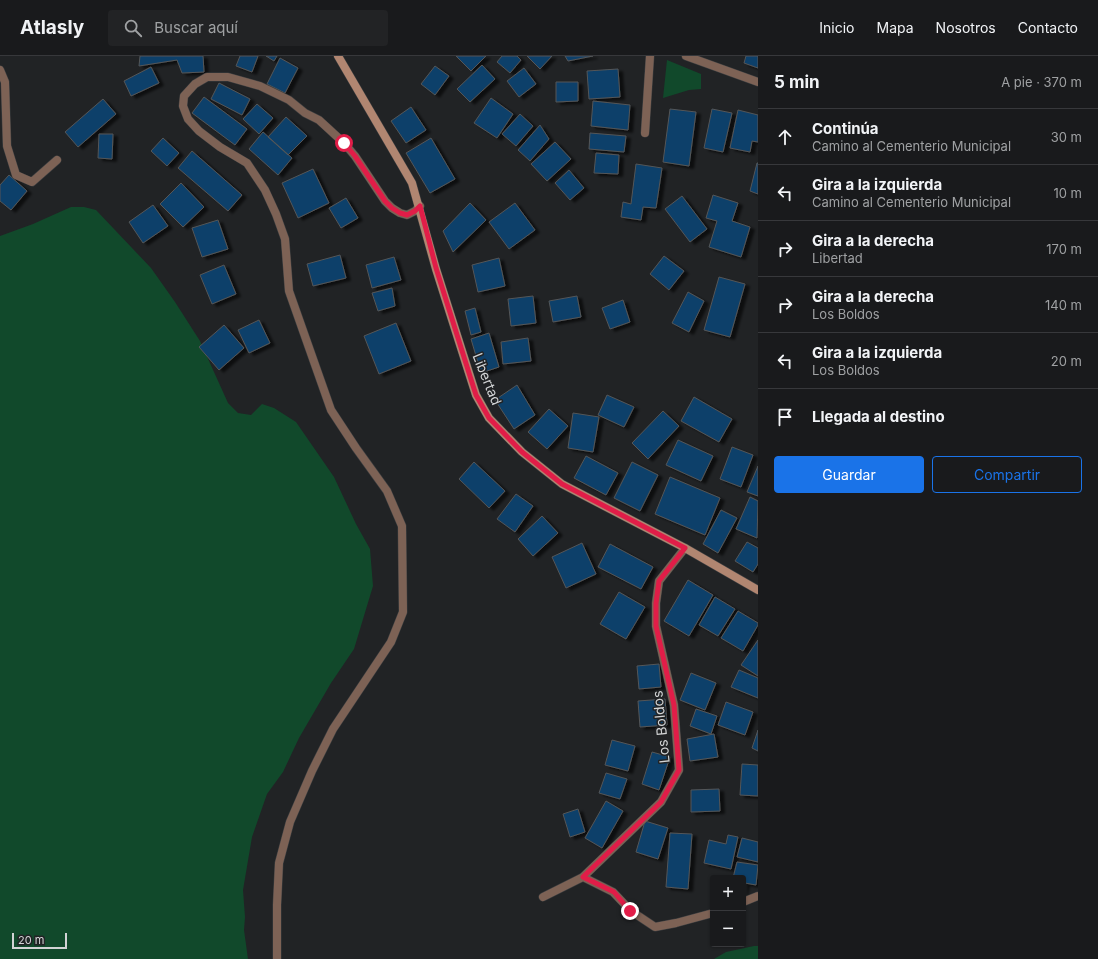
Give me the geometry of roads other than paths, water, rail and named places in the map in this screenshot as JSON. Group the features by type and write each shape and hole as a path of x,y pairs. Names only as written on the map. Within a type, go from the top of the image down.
{"street":[{"name":"Libertad","path":"338,56 412,183 420,206 436,268 476,395 489,418 522,452 562,484 685,548 758,590"},
{"path":"645,133 650,56"},
{"path":"686,56 758,82"},
{"path":"0,70 5,82 7,146 16,175 32,182 57,160"},
{"path":"277,959 279,863 290,822 312,771 333,729 391,642 403,612 402,526 387,491 331,410 289,291 285,239 265,190 247,163 220,147 198,131 188,119 183,106 184,96 196,84 207,77 228,77 260,86 289,100 305,113 319,120 344,143 355,156 385,201 392,208 407,215 415,211 420,206"},
{"name":"Los Boldos","path":"543,897 583,877 661,802 679,770 674,705 656,626 656,603 659,581 685,548"},
{"path":"583,877 614,892 630,911 655,927 710,914"},
{"path":"746,901 758,896"}]}
